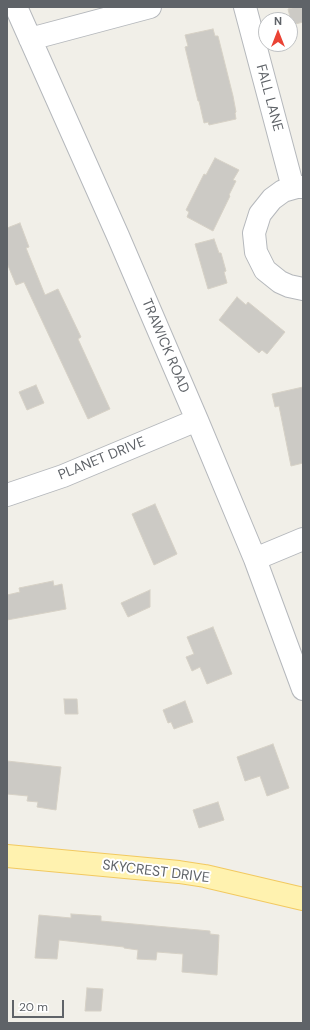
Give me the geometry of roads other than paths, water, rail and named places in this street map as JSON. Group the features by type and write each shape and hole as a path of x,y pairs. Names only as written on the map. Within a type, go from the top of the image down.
{"main road":[{"name":"SKYCREST DRIVE","path":"7,856 179,872 303,899"}],"street":[{"name":"TRAWICK ROAD","path":"16,7 118,236 197,420 255,559 303,689"},
{"path":"30,39 150,7"},
{"name":"FALL LANE","path":"245,7 298,188 284,191 265,206 256,223 254,243 260,261 265,270 289,286 303,289"},
{"name":"PLANET DRIVE","path":"7,495 63,476 197,420"},
{"path":"255,559 303,539"}]}
